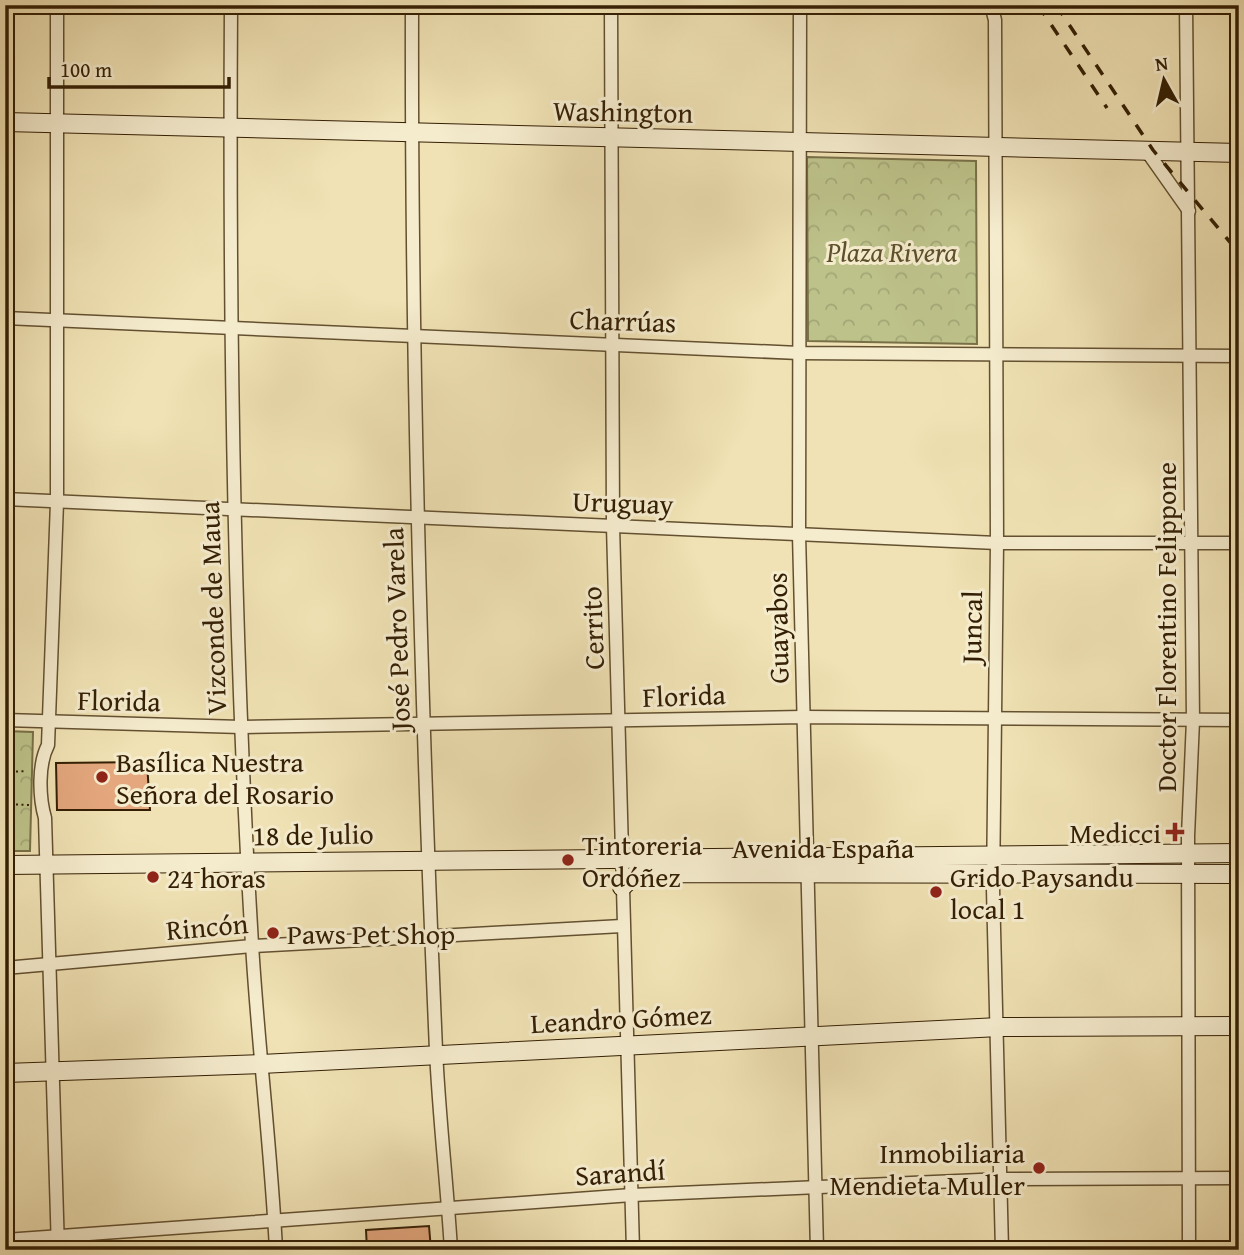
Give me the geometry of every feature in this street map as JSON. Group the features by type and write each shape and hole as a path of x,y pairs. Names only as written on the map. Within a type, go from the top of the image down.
{"street":[{"path":"57,5 57,502 42,806 45,818 58,1250"},
{"name":"Vizconde de Maua","path":"231,5 230,328 233,509 247,862 276,1250"},
{"name":"José Pedro Varela","path":"412,5 413,336 428,859 437,1054 451,1250"},
{"name":"Cerrito","path":"611,5 613,526 633,1250"},
{"name":"Guayabos","path":"800,5 799,534 817,1250"},
{"name":"Juncal","path":"991,5 995,20 997,355 993,864 1003,1179 1002,1250"},
{"name":"Doctor Florentino Felippone","path":"1186,5 1190,151 1193,720 1188,853 1189,1250"},
{"name":"Washington","path":"5,122 1239,153"},
{"path":"1146,150 1189,211"},
{"name":"Charrúas","path":"5,318 799,353 1239,356"},
{"name":"Uruguay","path":"5,499 996,543 1239,543"},
{"name":"Florida","path":"5,720 241,727 803,717 1239,720"},
{"name":"Avenida España","path":"622,887 635,875 646,873 807,866 993,864 1188,853 1239,853"},
{"name":"Avenida España","path":"621,858 807,866"},
{"name":"18 de Julio","path":"5,865 621,858"},
{"name":"Avenida España","path":"993,864 1239,874"},
{"name":"Rincón","path":"5,968 252,946 432,934 622,926"},
{"name":"Leandro Gómez","path":"5,1073 261,1065 999,1027 1239,1026"},
{"name":"Sarandí","path":"5,1240 632,1195 1003,1179 1239,1178"}],"path":[{"path":"5,772 42,770"},
{"path":"5,804 42,806"}],"green space":[{"name":"Plaza Rivera","path":"807,157 976,161 977,344 808,341"},
{"path":"5,731 33,732 30,851 5,851"}],"building":[{"name":"Basílica Nuestra Señora del Rosario","path":"147,762 150,810 57,810 56,763"},
{"path":"429,1226 431,1250 367,1250 366,1230"}],"railway":[{"path":"1038,5 1107,108"},
{"path":"1056,5 1153,150 1239,253"}],"place":[{"name":"Basílica Nuestra Señora del Rosario","path":"102,777"},
{"name":"Medicci","path":"1175,832"},
{"name":"Tintoreria Ordóñez","path":"568,860"},
{"name":"24 horas","path":"153,877"},
{"name":"Grido Paysandu local 1","path":"936,892"},
{"name":"Paws Pet Shop","path":"273,933"},
{"name":"Inmobiliaria Mendieta Muller","path":"1039,1168"}]}
